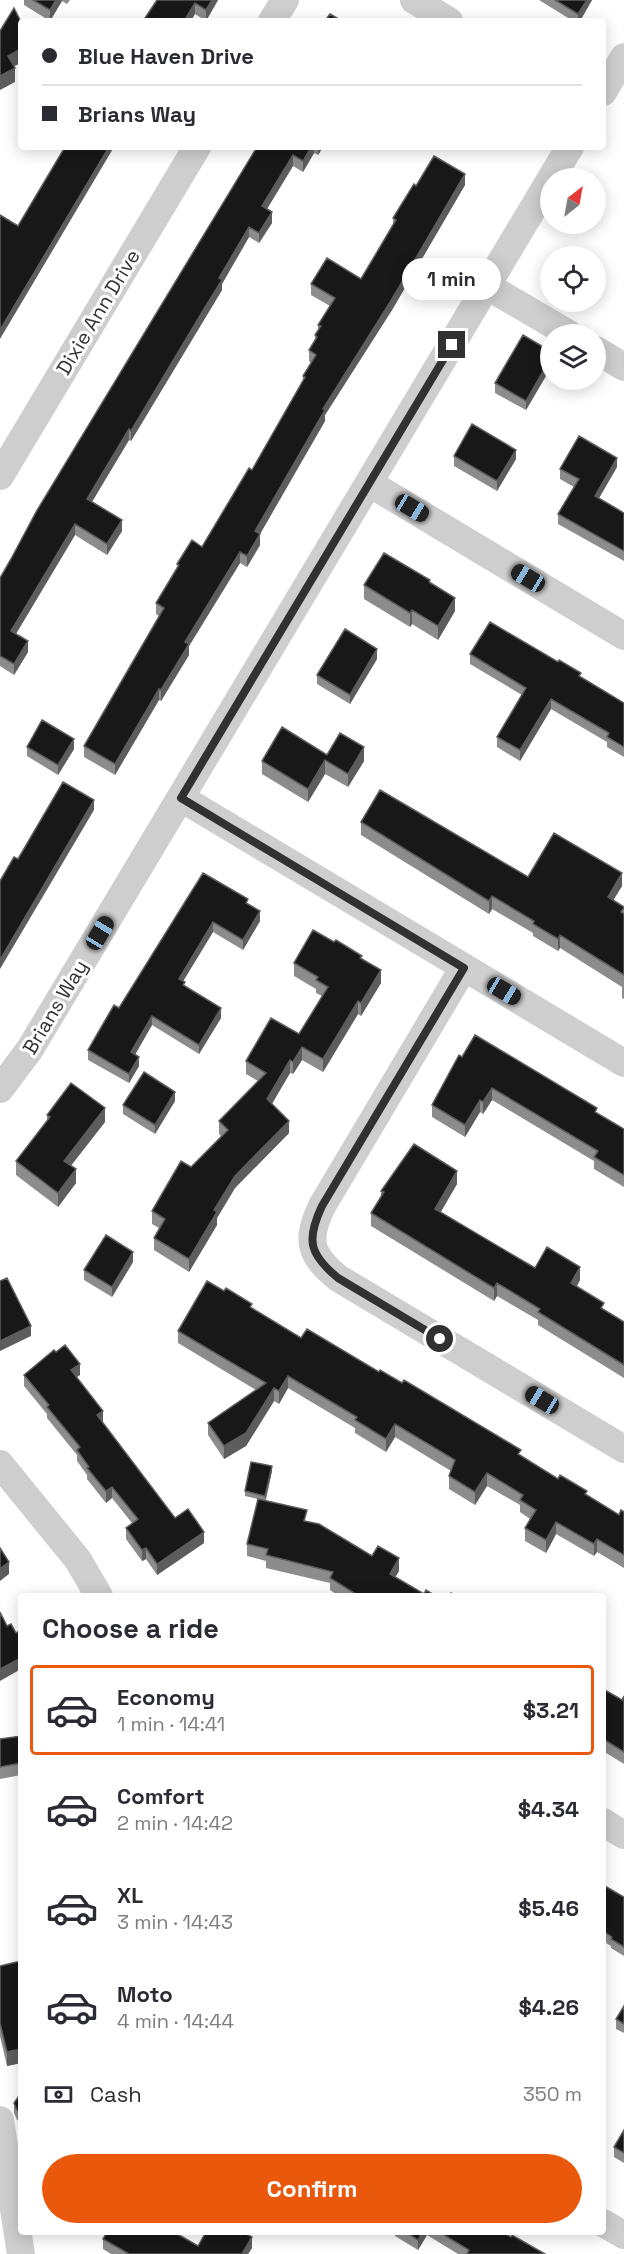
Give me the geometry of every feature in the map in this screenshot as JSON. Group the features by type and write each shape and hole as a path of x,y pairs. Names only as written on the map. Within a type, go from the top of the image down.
{"street":[{"path":"274,18 285,0"},
{"path":"414,0 444,18"},
{"path":"606,87 624,57"},
{"name":"Dixie Ann Drive","path":"0,476 195,150"},
{"name":"Brians Way","path":"558,168 568,150"},
{"name":"Brians Way","path":"0,1089 30,1049 540,197"},
{"path":"487,286 552,324"},
{"path":"606,356 624,367"},
{"path":"369,483 624,636"},
{"path":"181,798 624,1063"},
{"path":"464,968 322,1206 311,1243 326,1268 338,1278 624,1449"},
{"path":"0,1464 78,1560 97,1593"},
{"path":"606,1824 624,1835"},
{"path":"0,2120 18,2235"},
{"path":"606,2225 624,2235"},
{"path":"18,2235 21,2254"}],"building":[{"path":"33,0 56,0 50,10"},
{"path":"157,0 212,0 206,10 195,3 186,18 145,18"},
{"path":"555,0 587,0 578,14"},
{"path":"14,8 19,18 18,51 8,56 15,68 0,76 0,31"},
{"path":"63,150 107,150 0,330 0,215 18,226"},
{"path":"255,150 309,150 303,161 293,155 262,206 272,212 259,233 249,227 219,278 222,280 87,499 122,520 107,544 75,524 11,631 28,641 14,664 0,656 0,578 36,512"},
{"path":"434,156 465,174 392,299 323,409 325,410 255,531 260,534 247,556 240,552 185,642 189,644 161,690 159,689 115,764 84,746 164,608 156,603 179,565 177,564 192,540 202,547 249,468 252,470 316,355 309,350 321,326 318,325 335,298 311,284 327,258 361,279 396,220 393,218"},
{"path":"523,335 540,345 540,376 526,401 495,383"},
{"path":"472,424 516,450 497,481 454,456"},
{"path":"579,436 617,458 595,496 624,513 624,551 558,514 579,479 560,469"},
{"path":"384,553 430,580 429,582 455,598 438,626 412,610 410,613 364,585"},
{"path":"490,622 581,673 579,676 624,703 624,747 607,737 609,733 551,699 520,750 497,737 526,688 470,654"},
{"path":"345,629 377,649 350,695 317,675"},
{"path":"42,720 74,739 58,765 27,747"},
{"path":"282,727 327,755 340,733 364,747 348,774 325,760 308,789 262,761"},
{"path":"63,782 94,800 0,960 0,881 14,857 18,859"},
{"path":"380,790 528,877 554,833 622,873 608,897 624,907 621,912 624,914 624,975 560,935 558,939 533,924 534,921 492,896 489,901 361,822"},
{"path":"203,873 248,899 246,903 260,911 243,940 213,922 179,979 185,982 183,985 221,1008 199,1045 152,1016 131,1052 139,1057 129,1074 88,1050 114,1005 119,1008"},
{"path":"313,930 334,942 336,940 381,970 361,1003 358,1001 323,1059 302,1047 293,1062 290,1060 267,1099 289,1121 235,1176 214,1210 217,1212 189,1259 154,1238 165,1219 152,1211 181,1161 191,1167 228,1130 219,1121 266,1073 246,1061 271,1018 299,1034 328,987 316,980 318,977 294,963"},
{"path":"475,1035 597,1108 595,1112 624,1129 624,1175 594,1157 598,1151 492,1088 483,1102 480,1100 465,1125 432,1105 459,1055 462,1057"},
{"path":"144,1072 175,1092 155,1125 123,1105"},
{"path":"71,1083 105,1108 64,1161 76,1169 58,1193 16,1161 50,1117 47,1115"},
{"path":"414,1144 457,1171 435,1209 535,1268 547,1247 580,1267 571,1283 604,1303 601,1308 624,1322 624,1365 538,1312 540,1309 497,1283 494,1288 371,1213 384,1192 381,1191"},
{"path":"106,1235 133,1252 112,1287 84,1270"},
{"path":"7,1278 31,1326 0,1341 0,1281"},
{"path":"207,1281 224,1291 226,1288 252,1304 250,1307 301,1338 307,1329 379,1372 380,1370 402,1383 404,1380 521,1450 518,1454 558,1479 560,1475 587,1491 585,1494 619,1515 621,1510 624,1512 624,1555 597,1539 594,1544 556,1522 546,1540 525,1528 536,1510 520,1500 523,1495 487,1473 475,1492 449,1476 455,1460 395,1424 386,1439 355,1420 357,1417 288,1376 279,1391 274,1388 246,1433 224,1446 208,1423 266,1383 178,1331"},
{"path":"65,1345 80,1364 71,1370 103,1411 97,1415 175,1518 188,1509 204,1532 157,1564 146,1548 142,1550 126,1528 138,1519 112,1487 106,1491 87,1468 89,1467 77,1450 80,1447 24,1375 54,1350 56,1352"},
{"path":"251,1462 272,1466 265,1496 245,1491"},
{"path":"258,1499 307,1510 304,1521 319,1524 372,1556 378,1546 399,1558 390,1574 422,1593 354,1593 330,1578 333,1572 266,1555 268,1549 247,1544"},
{"path":"0,1548 9,1562 0,1569"},
{"path":"0,1612 7,1626 11,1624 16,1633 18,1632 18,1660 0,1669"},
{"path":"606,1691 622,1700 624,1696 624,1752 606,1741"},
{"path":"18,1736 18,1764 0,1767 0,1739"},
{"path":"606,1887 624,1897 624,1947 611,1939 612,1937 606,1933"},
{"path":"18,1962 18,2050 7,2052 0,2023 0,1966"},
{"path":"624,2006 624,2024 616,2019"},
{"path":"18,2097 18,2111 17,2110 14,2103"},
{"path":"624,2130 624,2153 614,2147"},
{"path":"105,2235 179,2235 198,2246 204,2235 248,2235 252,2237 242,2254 129,2254 103,2239"},
{"path":"410,2235 420,2235 418,2240"},
{"path":"444,2235 507,2235 511,2237 512,2235 545,2254 467,2254 469,2250"}],"route":[{"path":"440,1339 338,1278 326,1268 311,1243 322,1206 464,968 181,798 452,345"}]}
